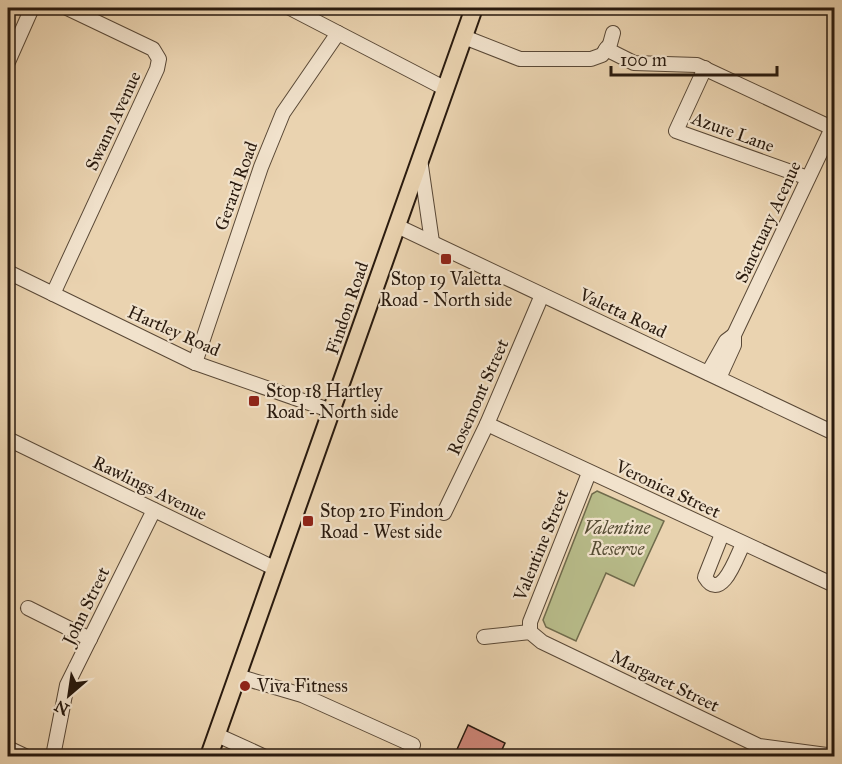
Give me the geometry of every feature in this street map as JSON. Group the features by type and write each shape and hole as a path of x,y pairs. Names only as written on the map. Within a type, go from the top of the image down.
{"main road":[{"name":"Findon Road","path":"209,756 474,8"}],"street":[{"path":"8,62 32,8"},
{"name":"Swann Avenue","path":"53,294 157,69 159,59 153,49 67,8"},
{"path":"290,8 446,89"},
{"name":"Gerard Road","path":"195,363 261,167 283,113 338,33"},
{"path":"464,37 520,59 591,59 602,55 610,44 613,33"},
{"path":"606,50 634,63 697,65 833,126"},
{"name":"Azure Lane","path":"705,68 676,131 808,178"},
{"name":"Sanctuary Acenue","path":"714,375 726,341 734,335 833,126"},
{"path":"420,159 432,242"},
{"name":"Valetta Road","path":"397,226 834,433"},
{"name":"Hartley Road","path":"8,272 195,363 332,411"},
{"name":"Rosemont Street","path":"444,513 487,424 542,295"},
{"name":"Veronica Street","path":"487,424 834,585"},
{"name":"Rawlings Avenue","path":"8,439 276,569"},
{"name":"Valentine Street","path":"530,632 530,622 589,473"},
{"name":"John Street","path":"53,756 67,685 154,510"},
{"path":"722,534 705,577 708,584 715,586 726,579 743,544"},
{"path":"28,608 90,639"},
{"path":"484,638 530,632"},
{"name":"Margaret Street","path":"530,632 542,642 756,751 834,756"},
{"path":"237,676 302,695 413,745"},
{"path":"217,735 263,756"},
{"path":"8,748 25,756"}],"green space":[{"name":"Valentine Reserve","path":"597,491 664,521 634,586 606,573 576,641 546,627 543,620 592,494"}],"building":[{"path":"468,725 505,743 499,756 454,756"}],"place":[{"name":"Stop 19 Valetta Road - North side","path":"446,259"},
{"name":"Stop 18 Hartley Road - North side","path":"254,401"},
{"name":"Stop 210 Findon Road - West side","path":"308,521"},
{"name":"Viva Fitness","path":"245,686"}]}
